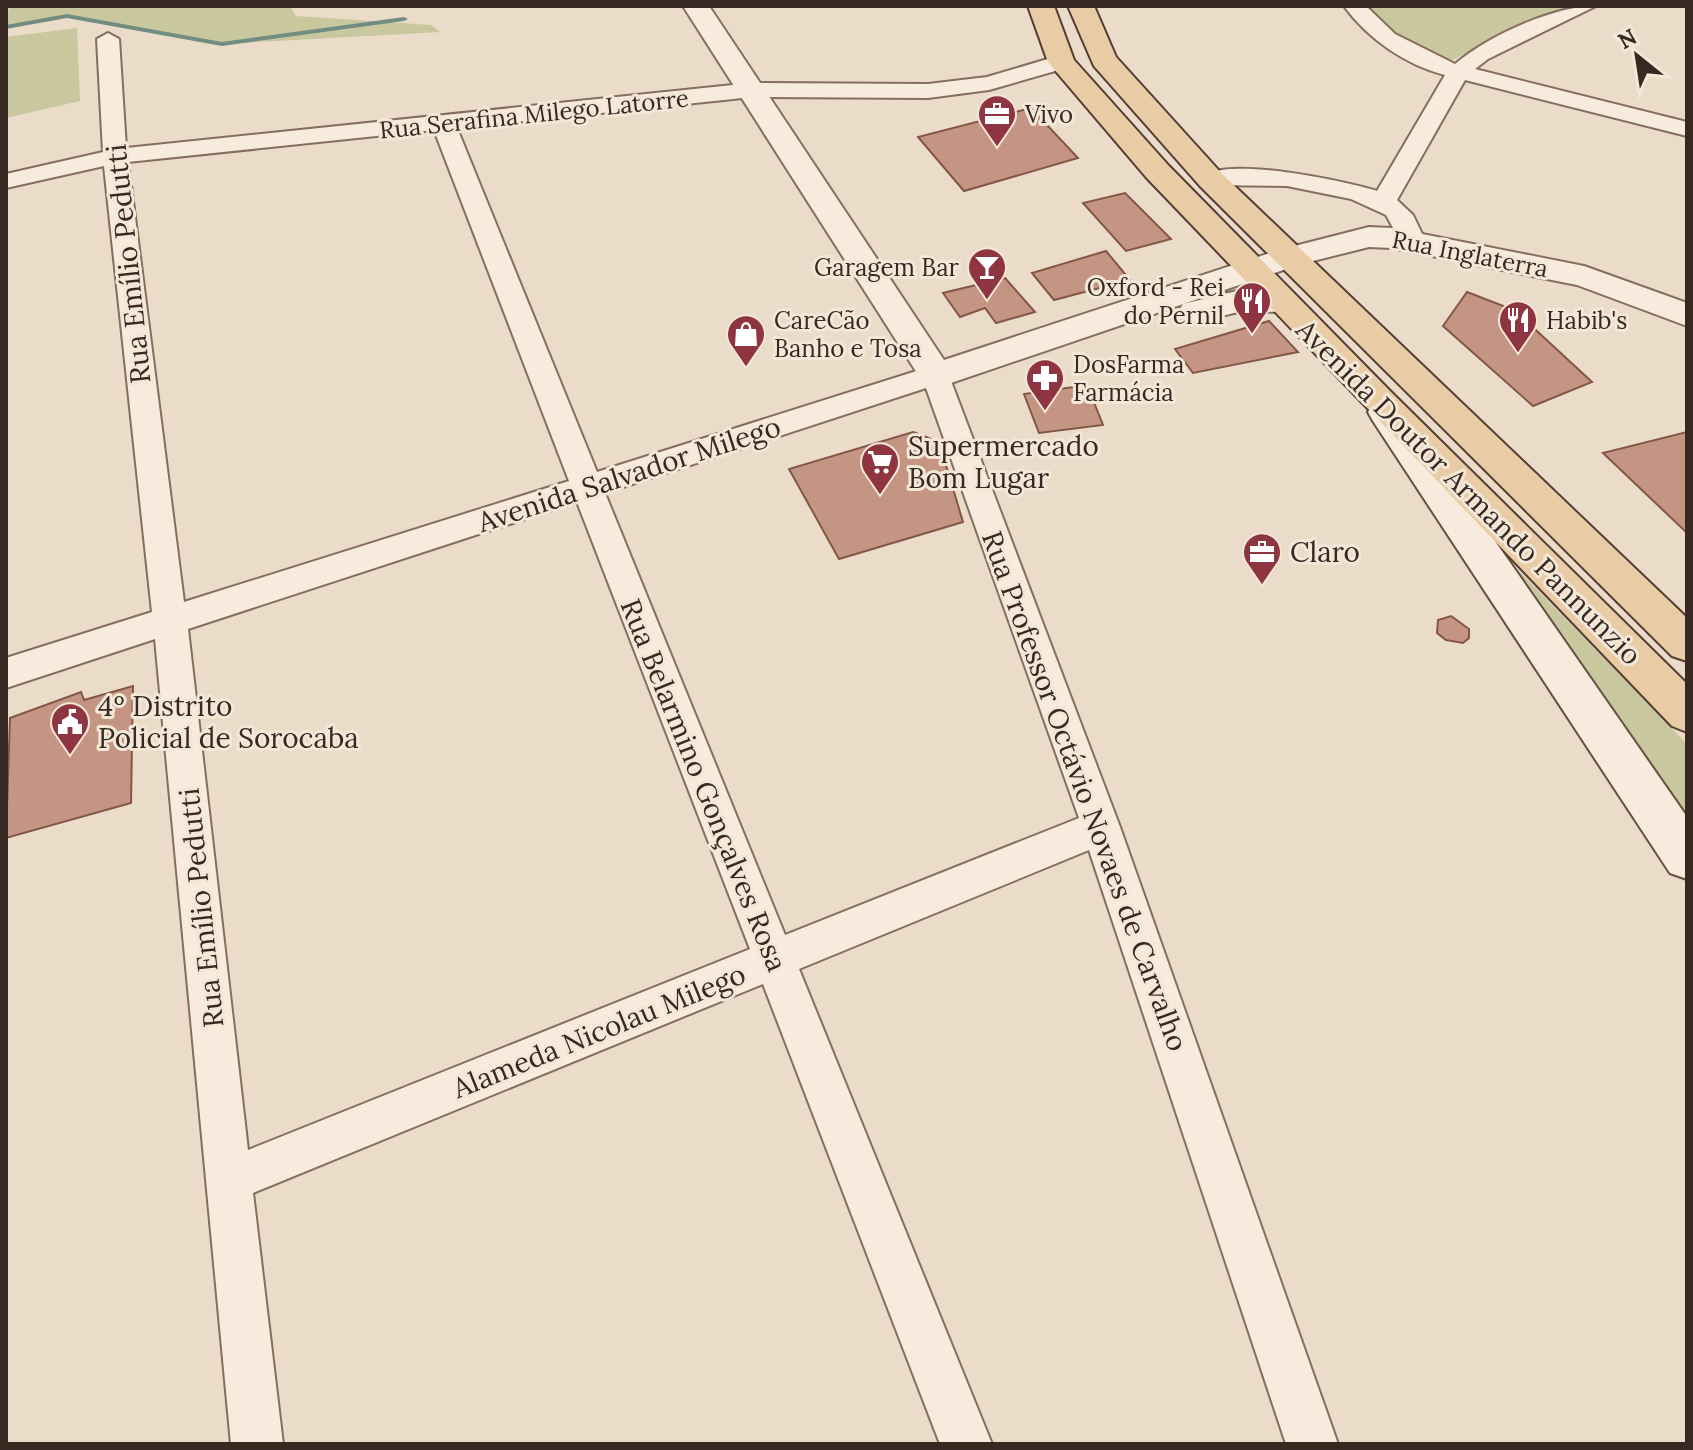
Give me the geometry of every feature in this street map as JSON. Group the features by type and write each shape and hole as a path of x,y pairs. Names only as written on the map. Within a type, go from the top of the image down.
{"main road":[{"path":"1041,6 1061,62"},
{"name":"Avenida Doutor Armando Pannunzio","path":"1081,6 1104,60 1211,180 1687,644"},
{"name":"Avenida Doutor Armando Pannunzio","path":"1061,62 1251,270 1687,713"}],"street":[{"name":"Rua Professor Octávio Novaes de Carvalho","path":"696,6 936,375 1101,827 1312,1444"},
{"path":"1354,6 1387,39 1435,66 1457,74 1687,129"},
{"path":"1383,202 1457,74 1480,54 1577,7"},
{"name":"Rua Emílio Pedutti","path":"108,39 115,156 170,623 257,1444"},
{"name":"Rua Serafina Milego Latorre","path":"6,181 115,156 444,125 752,90 928,91 989,83 1061,62"},
{"name":"Rua Belarmino Gonçalves Rosa","path":"444,125 966,1444"},
{"path":"1211,180 1271,175 1302,178 1383,202 1398,211 1413,242"},
{"name":"Rua Inglaterra","path":"1251,270 1369,237 1413,242 1584,276 1687,315"},
{"name":"Avenida Salvador Milego","path":"6,673 170,623 1251,270"},
{"path":"936,375 1241,301 1282,302"},
{"path":"1378,401 1687,857"},
{"name":"Alameda Nicolau Milego","path":"230,1180 1101,827"}],"green space":[{"path":"9,6 290,6 296,16 431,25 440,32 222,44 67,16 6,27"},
{"path":"1364,6 1565,7 1448,62 1400,37"},
{"path":"77,28 80,101 6,118 6,37"},
{"path":"1495,546 1687,744 1687,816"}],"building":[{"name":"Vivo","path":"1031,108 1078,158 964,191 918,137"},
{"path":"1125,193 1171,239 1126,251 1083,203"},
{"path":"1106,251 1130,280 1054,300 1032,273"},
{"name":"Garagem Bar","path":"1005,278 1035,312 996,323 985,308 960,317 943,293"},
{"name":"Habib's","path":"1467,292 1514,310 1592,382 1533,406 1443,326"},
{"name":"Oxford - Rei do Pernil","path":"1269,321 1298,352 1193,373 1175,349"},
{"path":"1087,385 1103,425 1039,433 1024,394"},
{"name":"Supermercado Bom Lugar","path":"913,432 939,442 963,522 839,559 789,469"},
{"path":"1687,432 1687,533 1603,453"},
{"path":"1451,616 1469,629 1469,638 1463,643 1446,640 1437,633 1438,620"},
{"name":"4º Distrito Policial de Sorocaba","path":"133,686 131,803 6,838 10,718 81,692 84,700"}],"waterway":[{"path":"6,27 67,16 222,44 404,19"}],"place":[{"name":"Vivo","path":"997,148"},
{"name":"Garagem Bar","path":"987,301"},
{"name":"Oxford - Rei do Pernil","path":"1252,335"},
{"name":"Habib's","path":"1518,354"},
{"name":"CareCão Banho e Tosa","path":"746,368"},
{"name":"DosFarma Farmácia","path":"1045,412"},
{"name":"Supermercado Bom Lugar","path":"880,496"},
{"name":"Claro","path":"1262,586"},
{"name":"4º Distrito Policial de Sorocaba","path":"70,756"}]}
